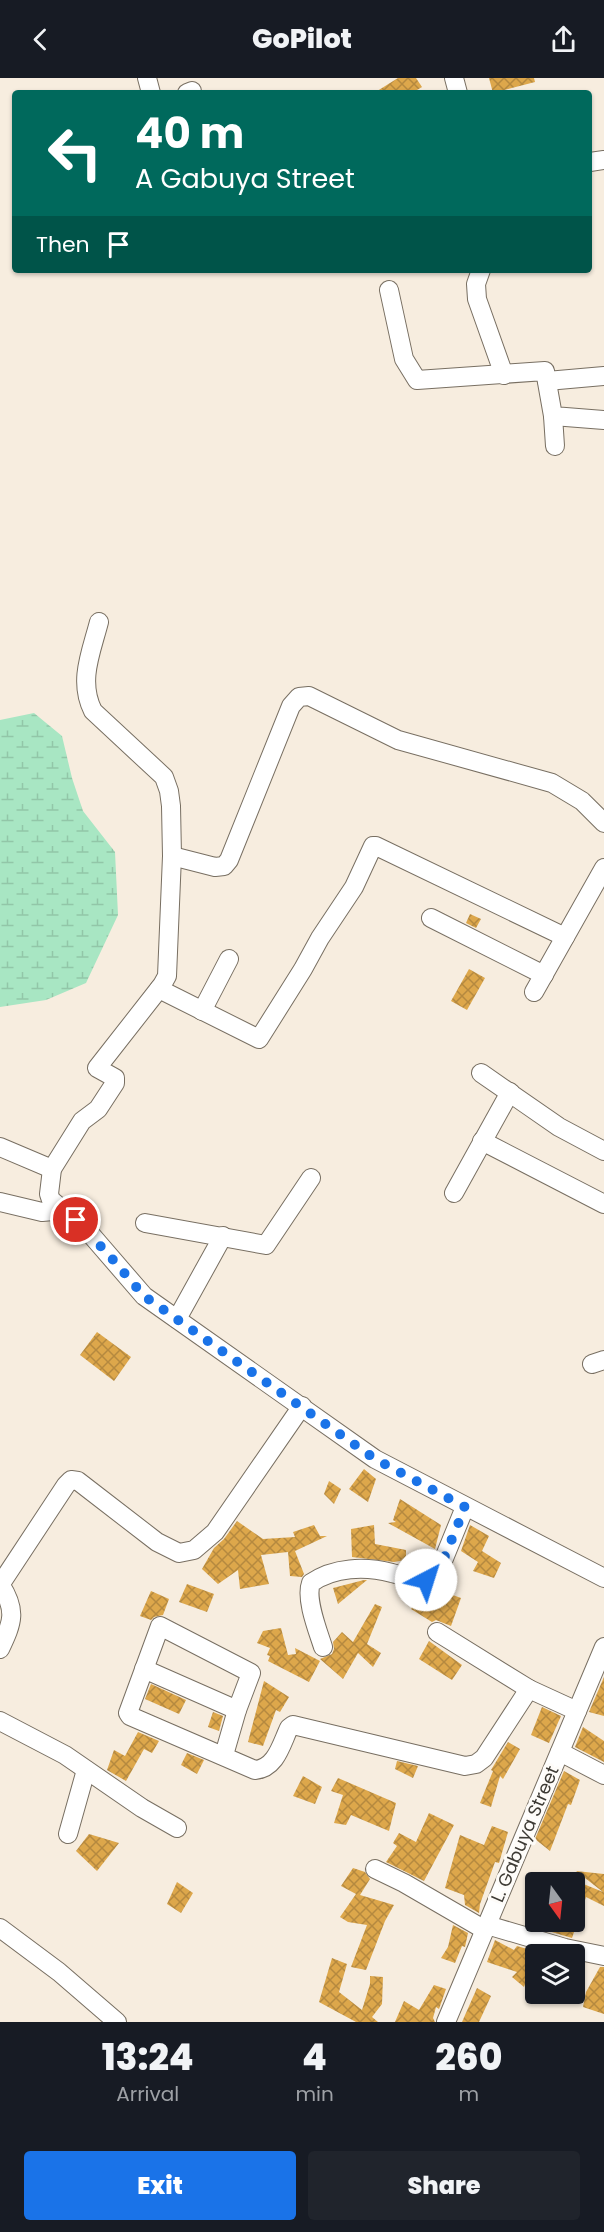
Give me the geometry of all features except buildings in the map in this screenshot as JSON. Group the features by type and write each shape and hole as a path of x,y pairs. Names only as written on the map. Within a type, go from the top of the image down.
{"street":[{"path":"480,273 476,284 477,299 504,375"},
{"path":"388,290 404,359 417,380 545,371 553,416 555,446"},
{"path":"547,381 604,376"},
{"path":"553,416 604,420"},
{"path":"99,622 84,680 86,698 93,711 164,777 170,790 172,856 169,965 159,989 97,1068 115,1078 115,1083 98,1109 82,1121 52,1169 49,1194 51,1200 87,1230 144,1296 375,1459 604,1578"},
{"path":"172,856 215,867 224,866 229,860 291,706 299,697 309,696 398,740 552,783 582,801 604,823"},
{"path":"159,989 259,1039 320,938 354,887 374,846 452,881 565,937"},
{"path":"534,993 604,868"},
{"path":"431,918 544,975"},
{"path":"202,1011 229,959"},
{"path":"481,1073 559,1127 604,1151"},
{"path":"454,1193 510,1092"},
{"path":"483,1141 604,1204"},
{"path":"0,1147 52,1169"},
{"path":"145,1223 266,1245 311,1178"},
{"path":"0,1202 42,1212 64,1210"},
{"path":"177,1319 223,1236"},
{"path":"0,1649 11,1625 12,1607 0,1584 71,1480 78,1481 157,1542 178,1552 194,1550 215,1532 302,1406"},
{"path":"322,1647 310,1600 311,1583 331,1574 363,1568 419,1580 434,1578 465,1507"},
{"path":"224,1755 237,1710 251,1675 250,1672 162,1626 158,1627 128,1708 130,1716 255,1770 272,1765 289,1728 293,1725 465,1766 476,1764 484,1758 529,1689"},
{"path":"437,1632 529,1689 577,1712"},
{"name":"L. Gabuya Street","path":"450,2021 486,1928 604,1647"},
{"path":"144,1669 237,1710"},
{"path":"0,1721 65,1755 142,1808 177,1828"},
{"path":"560,1752 604,1775"},
{"path":"68,1834 86,1770"},
{"path":"375,1869 486,1928 604,1956"},
{"path":"0,1928 59,1972 117,2022"}],"green space":[{"path":"34,713 62,736 83,811 115,852 118,915 86,983 46,1000 0,1007 0,720"}],"route":[{"path":"76,1220 144,1296 375,1459 465,1507 438,1573 434,1578 426,1580"}]}
